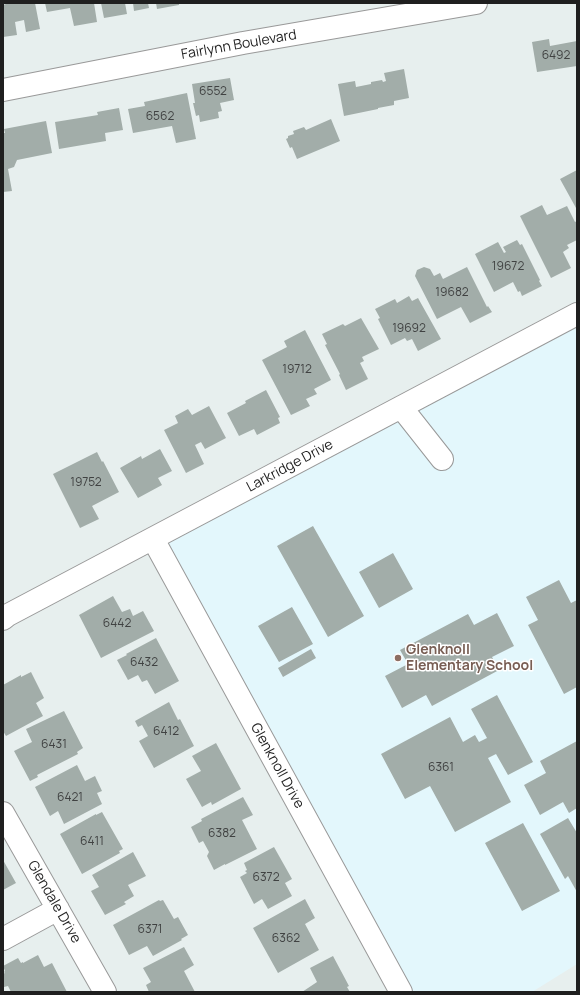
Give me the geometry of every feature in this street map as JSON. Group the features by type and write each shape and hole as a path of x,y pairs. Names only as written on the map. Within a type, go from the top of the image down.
{"street":[{"name":"Fairlynn Boulevard","path":"3,90 243,43 476,3"},
{"name":"Larkridge Drive","path":"3,619 577,314"},
{"path":"402,407 442,459"},
{"name":"Glenknoll Drive","path":"153,539 401,992"},
{"name":"Glendale Drive","path":"3,812 105,992"},
{"path":"3,939 58,909"}],"shaded area":[{"name":"Glenknoll Elementary School","path":"577,320 577,964 532,992 400,992 153,539"}],"building":[{"path":"9,3 35,3 40,29 26,32 24,20 15,22 17,35 3,37 3,5"},
{"path":"45,3 94,3 97,22 74,26 70,8 47,12"},
{"path":"101,3 125,3 127,14 104,18"},
{"path":"133,3 148,3 149,8 134,11"},
{"path":"156,3 179,3 179,5 157,9"},
{"path":"549,39 550,46 577,41 577,66 537,72 532,42"},
{"path":"404,69 409,98 394,101 394,105 344,116 338,84 355,81 356,87 371,84 371,82 382,80 383,82 386,81 384,73"},
{"path":"230,78 234,100 220,103 222,111 218,112 219,118 200,122 199,115 196,116 193,103 195,103 192,84"},
{"path":"187,93 196,139 176,143 172,126 133,133 128,109 145,106 144,102"},
{"path":"119,108 123,130 105,133 106,141 59,149 55,122 98,115 97,112"},
{"path":"331,119 340,141 297,159 292,147 290,148 286,139 288,136 294,134 293,131 304,127 306,130"},
{"path":"46,121 52,153 17,160 14,167 8,169 12,191 3,192 4,129"},
{"path":"577,170 577,208 576,208 560,179"},
{"path":"542,205 547,215 567,206 575,222 577,221 577,240 567,245 569,248 563,252 571,268 551,278 520,216"},
{"path":"517,240 520,245 522,244 542,286 522,296 520,291 518,292 513,282 494,292 475,254 498,242 504,253 506,252 503,247"},
{"path":"424,267 430,269 434,276 440,273 443,279 467,267 487,307 488,306 492,312 470,323 461,307 437,319 415,276 417,270"},
{"path":"409,296 412,301 418,298 441,339 418,351 412,339 407,341 405,338 391,345 378,319 380,318 375,309 395,299 397,303"},
{"path":"361,318 379,349 362,357 364,361 360,363 368,379 346,390 339,375 340,374 325,345 327,344 322,334 343,324 345,326"},
{"path":"305,330 331,380 314,389 317,394 306,399 310,406 291,415 262,360 287,347 284,341"},
{"path":"266,390 280,417 278,418 280,423 257,435 254,429 239,436 227,413"},
{"path":"209,406 226,438 205,449 201,442 195,445 204,464 186,473 164,430 178,423 175,416 188,409 192,415"},
{"path":"160,449 172,471 158,478 162,485 138,498 120,468 141,456 142,459"},
{"path":"97,452 119,492 92,506 99,519 80,528 53,474"},
{"path":"313,526 364,616 328,637 277,546"},
{"path":"393,553 413,589 379,608 359,572"},
{"path":"559,580 571,603 577,600 577,687 564,694 528,625 538,620 526,597"},
{"path":"113,596 122,612 130,609 133,616 143,611 154,631 101,658 79,615"},
{"path":"292,607 313,644 279,662 258,626"},
{"path":"497,613 514,646 492,657 499,670 432,706 426,695 402,708 385,676 408,664 400,650 468,614 474,625"},
{"path":"156,638 179,681 155,694 147,680 142,682 138,675 128,680 117,660"},
{"path":"311,649 316,658 283,677 278,668"},
{"path":"31,672 44,698 36,703 43,716 6,736 3,731 3,685 21,675 21,677"},
{"path":"497,695 533,762 508,775 496,754 488,758 511,802 455,832 430,786 405,799 381,754 450,717 463,742 475,735 479,742 487,738 471,709"},
{"path":"169,702 194,746 154,768 139,741 148,736 142,725 138,727 135,721"},
{"path":"64,711 83,748 77,752 78,754 37,775 38,777 30,781 14,751 32,742 26,729"},
{"path":"577,741 577,808 569,813 563,802 540,815 524,785 546,773 540,761"},
{"path":"216,743 241,789 212,805 211,802 202,807 186,779 201,771 192,756"},
{"path":"77,765 85,781 95,776 102,791 97,793 102,804 64,824 58,811 50,816 35,787"},
{"path":"243,797 253,815 242,820 257,849 214,870 207,856 209,852 203,841 199,843 191,827 202,821 201,819"},
{"path":"102,812 123,849 119,851 120,853 82,874 60,834"},
{"path":"568,818 577,833 577,892 568,876 565,879 540,834"},
{"path":"523,823 560,891 522,911 485,843"},
{"path":"274,847 292,879 285,883 292,896 268,909 262,899 254,904 240,877 247,873 245,871 247,870 244,863"},
{"path":"133,852 146,876 128,885 134,896 124,902 126,904 105,915 91,891 99,887 92,875"},
{"path":"3,860 16,883 3,890"},
{"path":"305,899 315,918 305,924 319,950 278,973 253,928"},
{"path":"159,900 163,900 174,919 178,917 188,935 181,939 182,940 153,956 147,946 129,955 113,925"},
{"path":"184,947 194,965 184,971 195,992 149,992 146,985 151,982 143,968"},
{"path":"38,955 44,967 52,963 67,992 11,992 8,986 4,987 3,974 5,971 3,966 18,958 21,963 23,963"},
{"path":"333,956 349,986 347,987 350,992 302,992 317,982 310,968"}],"place":[{"name":"Glenknoll Elementary School","path":"398,658"}]}
